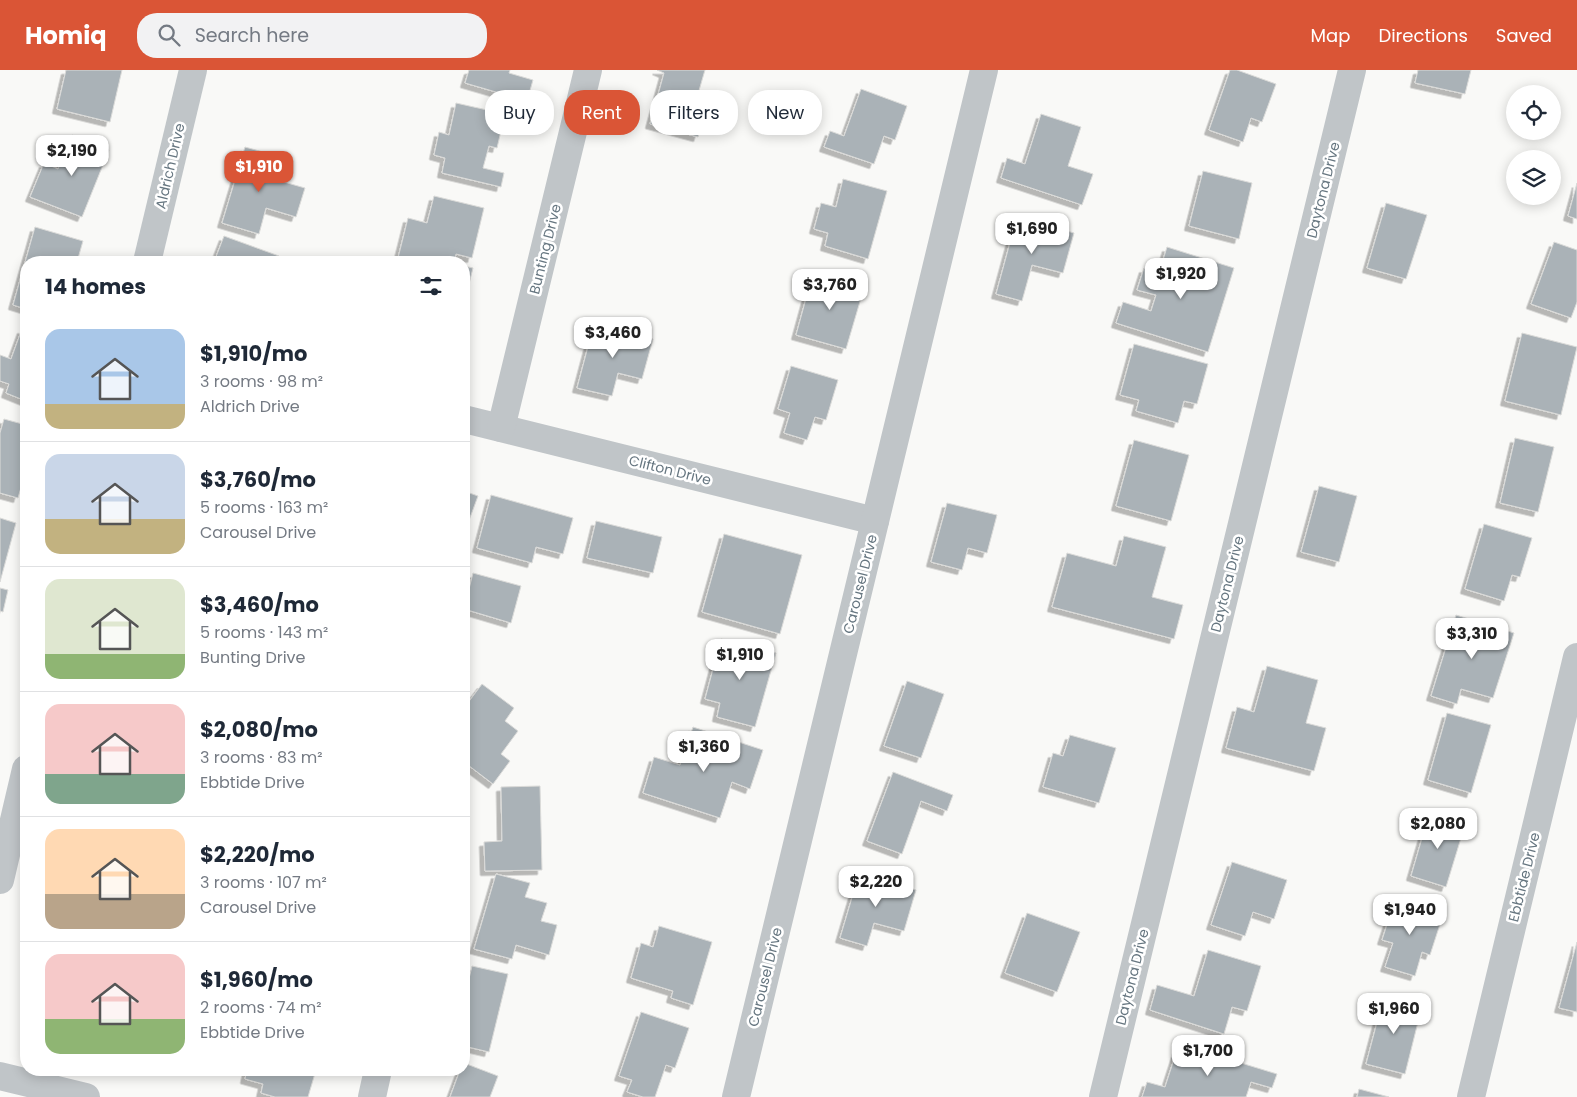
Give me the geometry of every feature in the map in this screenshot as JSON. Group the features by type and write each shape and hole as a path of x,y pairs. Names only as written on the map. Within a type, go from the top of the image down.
{"street":[{"name":"Aldrich Drive","path":"148,256 193,70"},
{"name":"Bunting Drive","path":"501,428 588,70"},
{"name":"Carousel Drive","path":"736,1097 984,70"},
{"name":"Daytona Drive","path":"1103,1097 1352,70"},
{"name":"Clifton Drive","path":"470,420 875,521"},
{"name":"Ebbtide Drive","path":"1471,1097 1577,657"},
{"path":"0,880 20,795"},
{"path":"0,1076 86,1097"},
{"path":"372,1097 377,1076"}],"building":[{"path":"66,70 122,70 110,122 57,109"},
{"path":"469,70 510,70 509,73 533,80 530,90 489,90 465,83"},
{"path":"657,70 705,70 699,90 659,90 664,73"},
{"path":"1230,70 1237,70 1276,84 1262,122 1251,118 1243,142 1209,130"},
{"path":"1418,70 1471,70 1465,94 1415,83"},
{"path":"861,89 907,106 895,140 884,136 874,164 824,147 830,131 844,136"},
{"path":"456,103 485,110 485,135 500,135 497,148 489,146 483,168 504,173 501,187 442,173 445,158 434,155 439,132 449,135"},
{"path":"1041,114 1081,127 1068,166 1093,174 1082,205 1001,178 1007,158 1025,164"},
{"path":"72,135 109,150 82,217 30,197 44,163 58,169"},
{"path":"245,147 277,156 270,178 305,188 296,217 266,208 259,234 222,223"},
{"path":"1203,171 1252,183 1239,239 1189,226"},
{"path":"843,179 887,191 868,259 825,246 828,233 814,229 821,203 836,207"},
{"path":"1577,183 1577,219 1568,216"},
{"path":"434,196 484,208 472,258 456,254 456,256 398,256 408,218 427,223"},
{"path":"1386,203 1427,215 1406,279 1367,268"},
{"path":"1017,217 1074,233 1063,273 1032,265 1022,301 996,294"},
{"path":"35,227 83,241 79,256 27,256"},
{"path":"224,236 279,256 216,256"},
{"path":"1554,242 1577,250 1577,302 1571,318 1531,304"},
{"path":"1167,247 1234,268 1208,352 1116,323 1123,302 1151,311 1156,295 1137,290 1144,268 1159,273"},
{"path":"470,267 473,268 470,280"},
{"path":"813,273 864,288 846,349 796,335"},
{"path":"20,280 20,307 13,305"},
{"path":"594,324 653,339 642,379 618,373 612,396 577,388"},
{"path":"1522,333 1577,347 1561,415 1505,401"},
{"path":"20,334 20,399 6,393 9,384 0,381 0,355 11,359"},
{"path":"1134,344 1208,364 1197,404 1184,401 1178,423 1136,411 1139,400 1120,395"},
{"path":"791,366 838,380 826,420 815,417 807,440 784,433 790,413 778,409"},
{"path":"4,419 20,423 20,491 18,498 0,493 0,433"},
{"path":"1515,438 1554,447 1538,512 1500,503"},
{"path":"1134,440 1189,455 1171,521 1116,506"},
{"path":"1319,486 1357,496 1339,562 1301,552"},
{"path":"470,493 478,496 470,518"},
{"path":"491,495 573,518 563,554 536,547 532,563 477,548"},
{"path":"947,503 997,515 987,553 968,548 962,570 931,562"},
{"path":"0,518 16,523 0,582"},
{"path":"596,521 662,537 653,573 587,558"},
{"path":"1484,524 1532,538 1520,577 1512,575 1504,601 1465,589"},
{"path":"724,534 802,555 780,634 702,612"},
{"path":"1124,536 1166,547 1152,597 1183,605 1174,639 1052,607 1067,553 1116,566"},
{"path":"473,573 521,586 511,623 470,611 470,585"},
{"path":"0,588 8,590 3,612 0,611"},
{"path":"1456,615 1514,633 1493,698 1461,689 1457,704 1431,696"},
{"path":"721,639 776,653 755,727 717,717 720,703 705,699"},
{"path":"1267,666 1318,680 1306,723 1326,728 1314,771 1226,748 1237,707 1254,712"},
{"path":"907,681 944,694 921,758 884,746"},
{"path":"482,684 514,708 505,721 518,731 501,754 510,761 493,784 470,767 470,700"},
{"path":"1447,713 1491,725 1471,793 1428,780"},
{"path":"693,727 763,750 750,789 732,782 720,818 643,793 654,757 680,765"},
{"path":"1070,735 1116,748 1099,803 1043,787 1053,753 1063,756"},
{"path":"893,772 953,795 947,811 921,801 902,854 867,841"},
{"path":"540,786 542,870 485,871 484,842 502,841 501,787"},
{"path":"1429,814 1465,825 1446,887 1411,876"},
{"path":"1232,862 1287,880 1274,919 1253,912 1245,936 1211,925"},
{"path":"496,874 530,883 525,897 547,903 541,921 557,925 549,955 516,945 512,959 474,949"},
{"path":"859,874 916,890 904,931 874,923 867,946 840,938"},
{"path":"1395,900 1443,915 1430,955 1422,952 1415,976 1385,967 1393,943 1382,940"},
{"path":"1027,913 1080,932 1057,992 1005,973"},
{"path":"659,926 712,942 693,1005 671,998 673,991 631,978 641,943 653,947"},
{"path":"1577,942 1577,1012 1559,1008"},
{"path":"1208,950 1261,966 1247,1011 1232,1007 1224,1034 1150,1010 1157,985 1194,996"},
{"path":"472,966 508,974 489,1052 470,1047 470,974"},
{"path":"1384,996 1422,1006 1405,1074 1366,1064"},
{"path":"641,1012 689,1028 675,1068 666,1065 655,1097 643,1097 627,1092 632,1080 619,1076"},
{"path":"1179,1044 1277,1074 1272,1088 1251,1082 1246,1097 1142,1097 1147,1082 1165,1087"},
{"path":"470,1065 498,1076 490,1097 450,1097 458,1076 470,1076"},
{"path":"246,1076 314,1076 308,1097 275,1097 261,1093 263,1084 245,1079"},
{"path":"1359,1089 1389,1097 1357,1097"}]}
